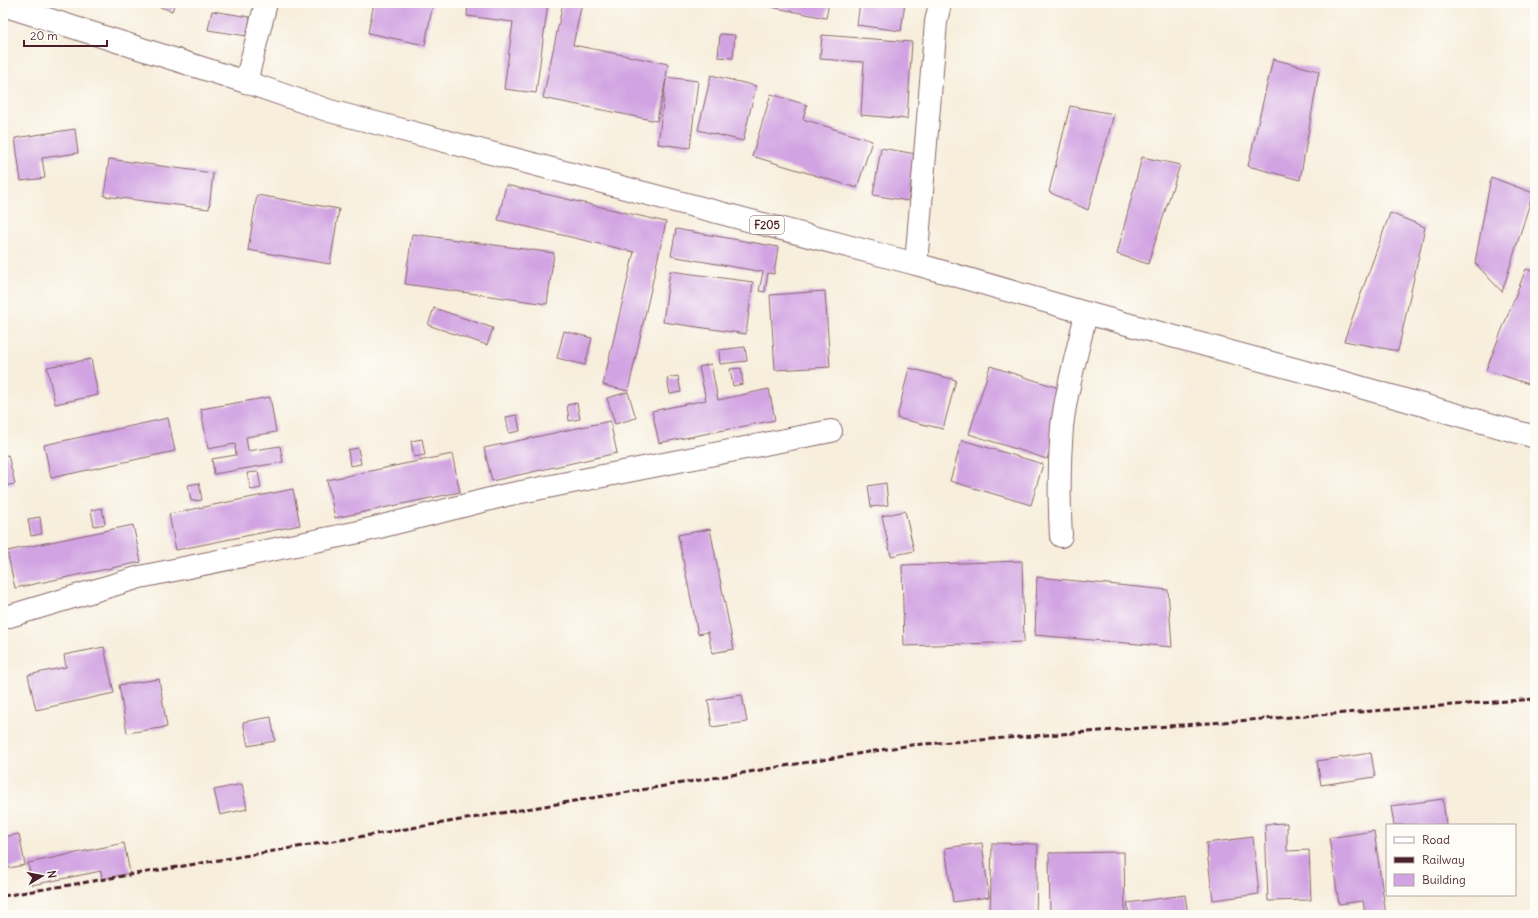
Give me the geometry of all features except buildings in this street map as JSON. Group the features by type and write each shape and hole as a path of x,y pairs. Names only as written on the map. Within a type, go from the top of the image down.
{"main road":[{"path":"246,82 266,3"},
{"path":"916,264 936,22 940,3"},
{"name":"F205","path":"3,5 246,82 330,111 916,264 1086,314 1339,381 1535,437"},
{"path":"1061,536 1059,495 1062,426 1086,314"},
{"path":"3,618 140,577 359,532 506,495 831,431"}],"railway":[{"path":"3,896 911,745 1535,699"}]}
